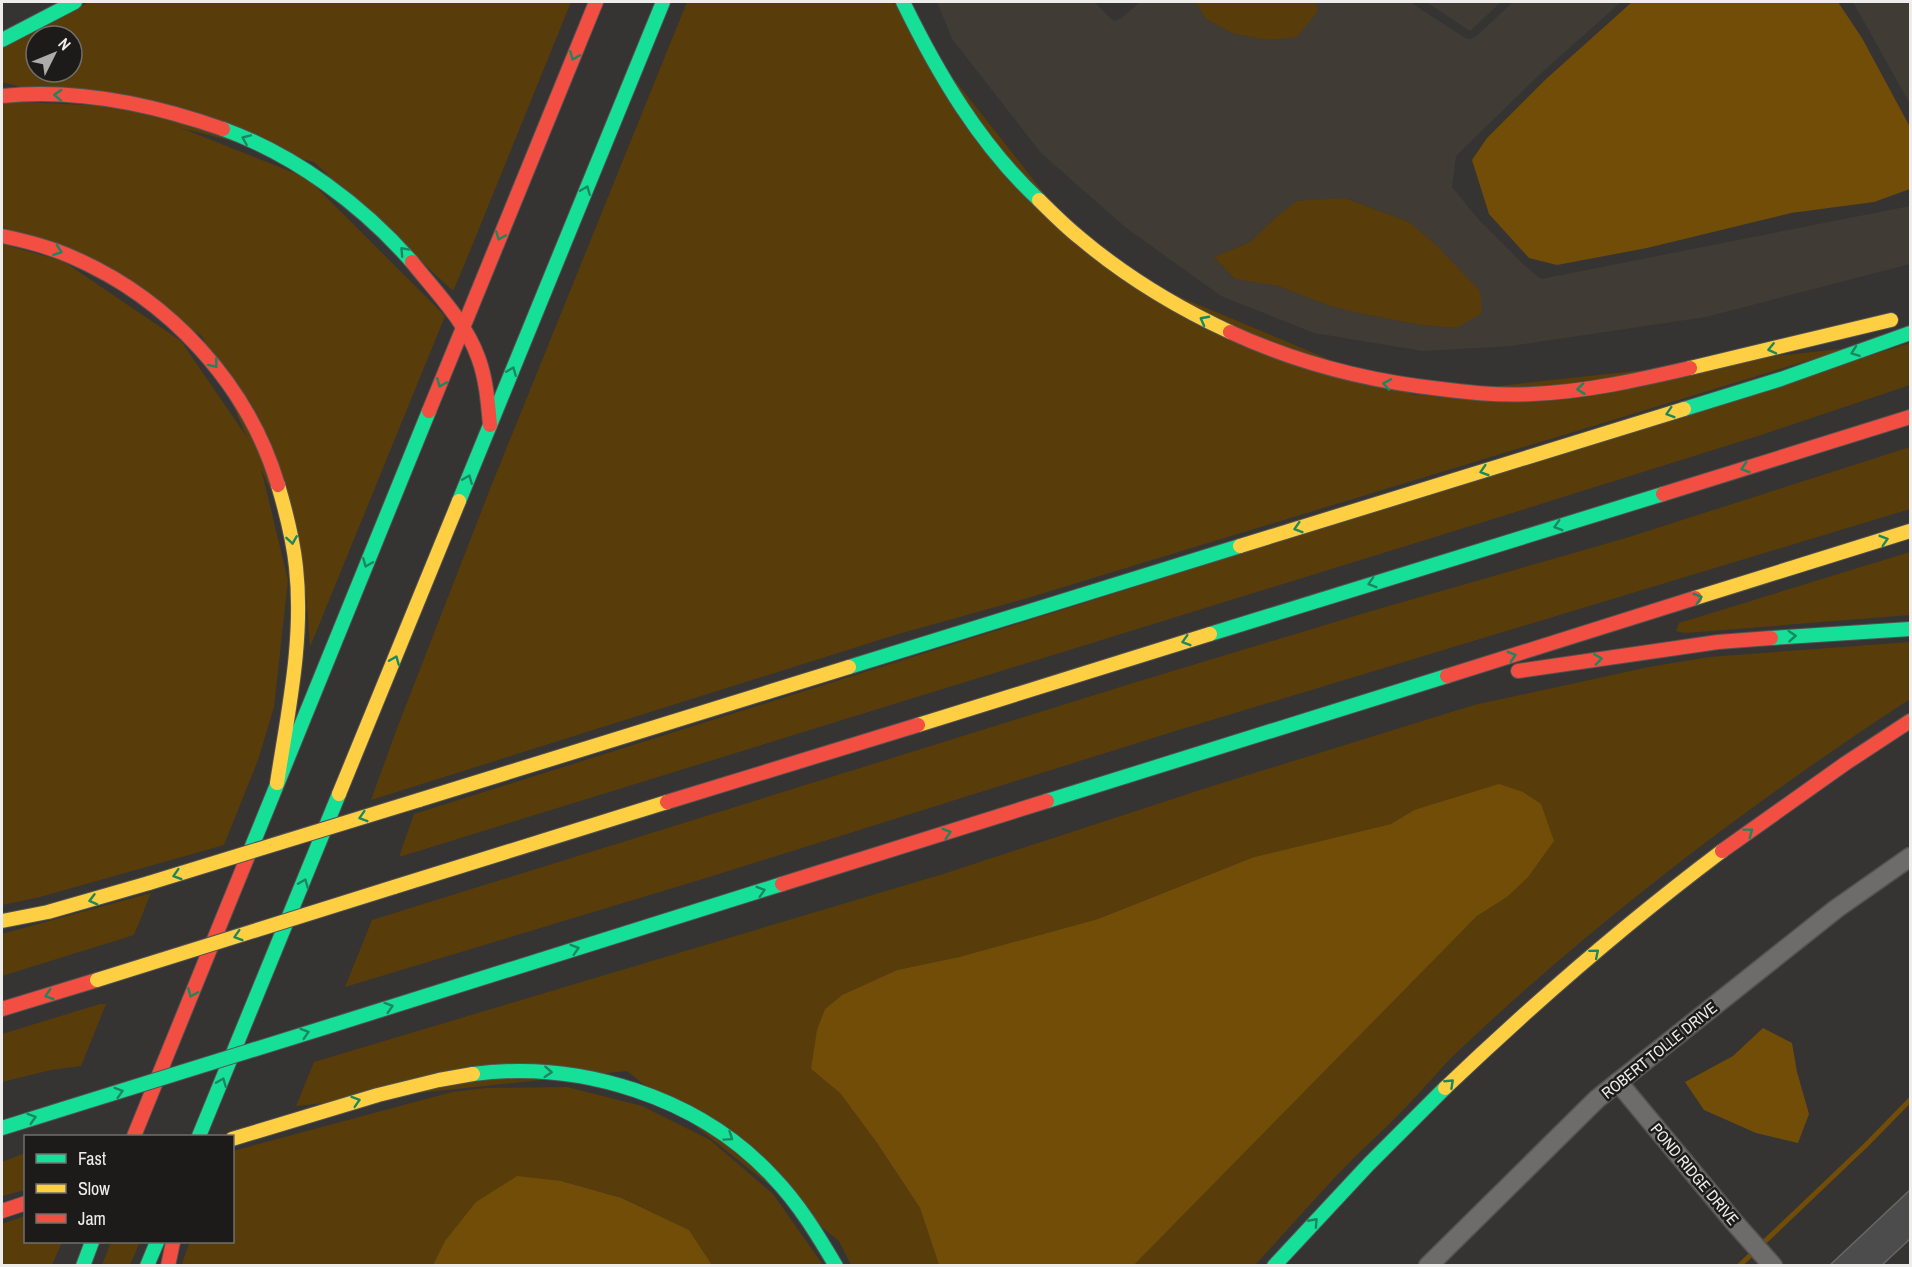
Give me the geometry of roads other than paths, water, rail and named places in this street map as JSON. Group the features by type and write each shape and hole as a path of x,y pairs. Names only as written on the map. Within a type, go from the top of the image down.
{"main road":[{"path":"2,40 75,2"},
{"path":"135,1135 596,2"},
{"path":"200,1135 663,2"},
{"path":"903,2 945,82 977,128 1006,165 1065,226 1131,278 1173,304 1216,327 1291,359 1371,381 1423,390 1530,394 1582,390 1631,382 1899,318"},
{"path":"2,96 25,93 94,97 142,104 186,115 253,142 308,171 358,207 403,249 463,328 474,346 480,363 485,381 490,425"},
{"path":"2,236 74,257 127,285 151,302 180,327 210,358 254,425 266,449 285,503 296,567 297,633 277,783"},
{"path":"2,921 48,912 149,883 419,800 1781,379 1911,333"},
{"path":"1801,451 1911,409"},
{"path":"2,1010 1911,417"},
{"path":"2,1128 1911,531"},
{"path":"1416,686 1718,642 1911,628"},
{"path":"1275,1266 1349,1183 1427,1105 1508,1029 1596,953 1685,880 1753,829 1821,780 1911,721"},
{"path":"234,1138 387,1092 477,1073 523,1070 566,1073 608,1081 644,1092 680,1107 738,1144 783,1186 807,1216 836,1266"},
{"path":"2,1211 24,1204"},
{"path":"83,1266 92,1243"},
{"path":"147,1266 157,1243"},
{"path":"168,1266 173,1243"}],"street":[{"name":"ROBERT TOLLE DRIVE","path":"1428,1266 1597,1099 1836,909 1911,857"},
{"name":"POND RIDGE DRIVE","path":"1618,1082 1773,1266"}],"waterway":[{"path":"1739,1266 1910,1100"}]}
